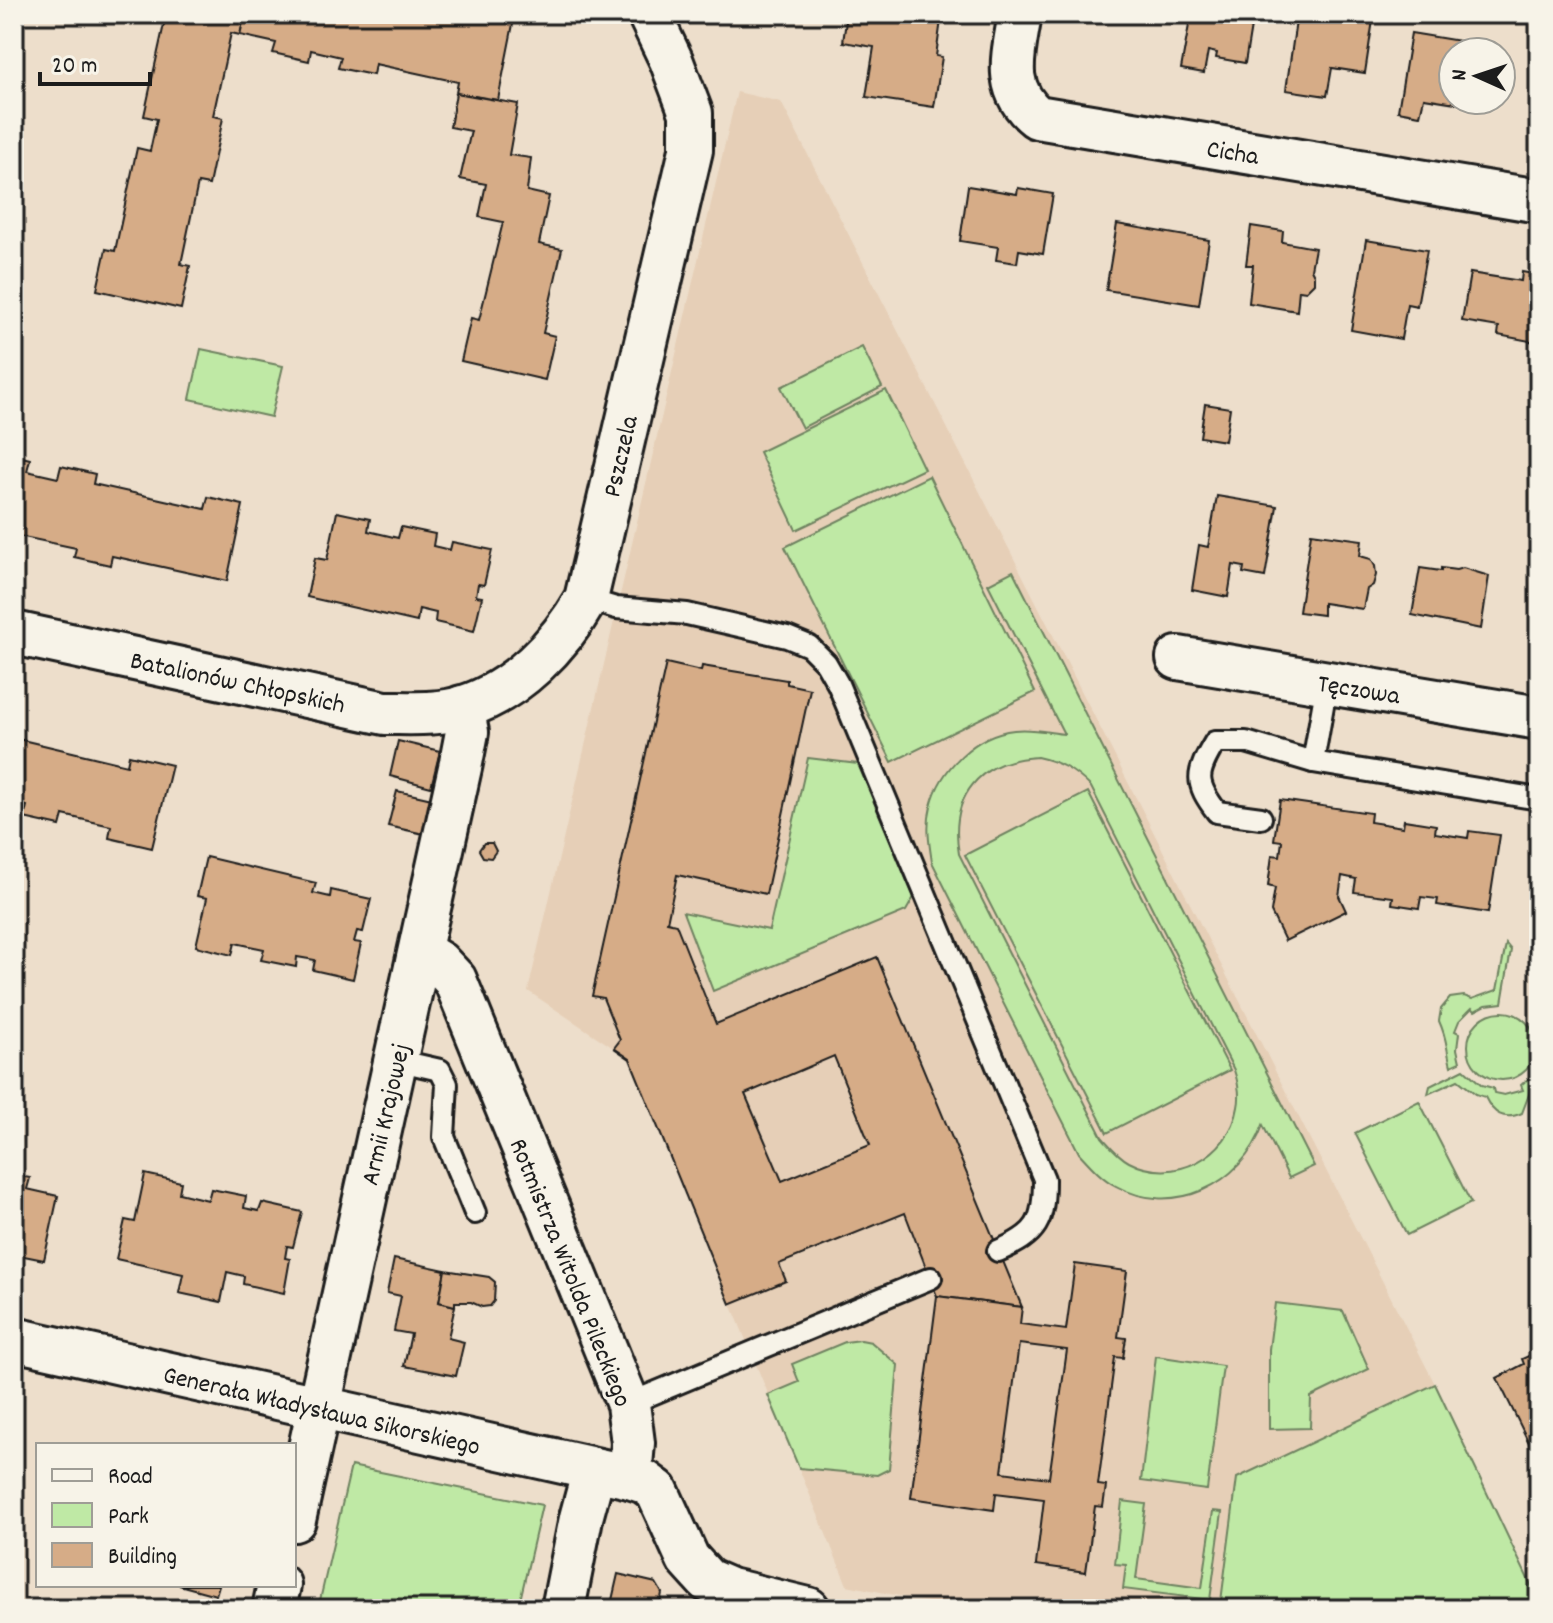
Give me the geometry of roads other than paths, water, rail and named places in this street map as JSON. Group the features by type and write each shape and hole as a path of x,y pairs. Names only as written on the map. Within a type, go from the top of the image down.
{"street":[{"name":"Pszczela","path":"462,707 498,693 531,667 569,629 586,599 691,150 691,113 649,14"},
{"name":"Cicha","path":"1020,14 1013,59 1013,85 1019,98 1037,117 1539,201"},
{"name":"Batalionów Chłopskich","path":"14,633 385,713 423,714 462,707"},
{"name":"Tęczowa","path":"1178,658 1539,718"},
{"name":"Armii Krajowej","path":"296,1511 464,748 467,732 462,707"},
{"name":"Rotmistrza Witolda Pileckiego","path":"421,952 439,963 455,980 628,1404 633,1443 581,1518 563,1609"},
{"name":"Generała Władysława Sikorskiego","path":"14,1339 612,1474"},
{"path":"612,1474 645,1482 657,1491 688,1559 707,1580 730,1590 808,1609"},
{"path":"274,1609 279,1587"}],"lane":[{"path":"586,599 616,608 687,614 787,637 809,646 826,663 845,698 1044,1179 1044,1207 1035,1228 1015,1244 998,1251"},
{"path":"1313,762 1327,683"},
{"path":"1261,818 1217,812 1202,791 1202,765 1215,742 1246,742 1313,762 1539,799"},
{"path":"396,1060 440,1070 447,1084 444,1137 475,1213"},
{"path":"628,1404 931,1278"}]}
